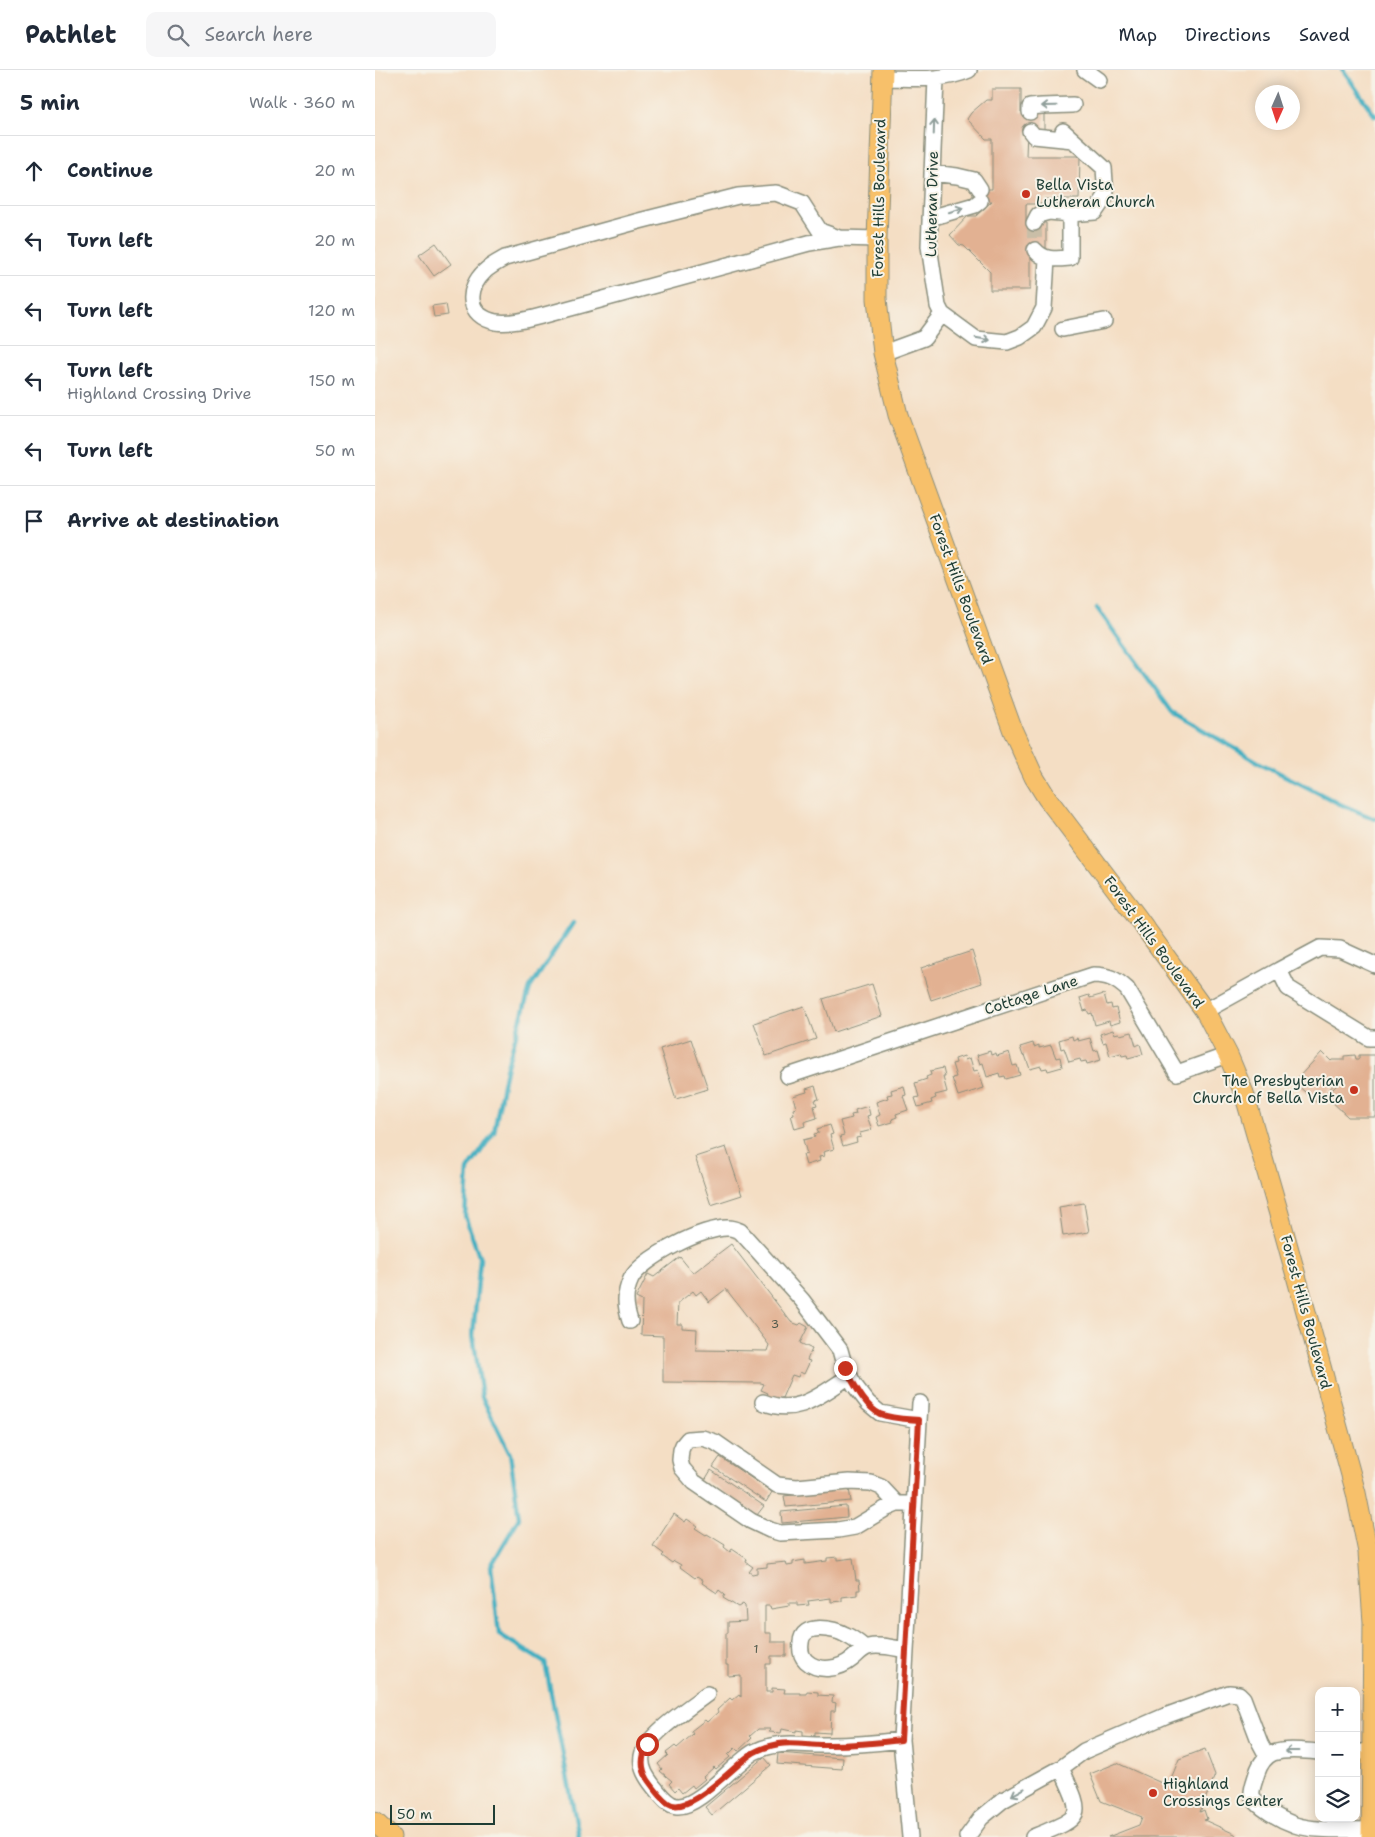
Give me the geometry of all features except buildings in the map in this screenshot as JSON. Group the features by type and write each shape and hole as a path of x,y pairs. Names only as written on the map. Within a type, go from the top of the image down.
{"main road":[{"name":"Forest Hills Boulevard","path":"883,74 877,239 877,299 883,354 898,415 1013,731 1034,777 1047,798 1205,1011 1228,1055 1243,1093 1279,1214 1355,1493 1368,1552 1373,1622 1364,1752 1372,1825"},
{"path":"375,1822 391,1837"}],"street":[{"path":"883,74 936,79 969,70"},
{"path":"1085,70 1099,80"},
{"name":"Lutheran Drive","path":"936,79 929,246 938,306 942,314"},
{"path":"1030,112 1030,108 1041,106 1073,105"},
{"path":"1030,131 1034,136 1068,136 1104,168 1106,196 1099,216 1049,212 1038,215 1034,223"},
{"path":"930,218 975,205 980,195 974,180 932,173"},
{"path":"839,238 819,231 802,203 775,193 737,196 505,258 485,270 473,286 471,300 474,310 483,318 497,322 515,322 809,244 839,238 877,239"},
{"path":"883,354 924,338 942,314 976,339 1007,342 1020,337 1034,327 1044,308 1041,254 1070,258 1070,214"},
{"path":"1063,329 1104,321"},
{"path":"1205,1011 1320,948 1340,949 1375,965"},
{"path":"1279,970 1288,988 1369,1038 1375,1038"},
{"name":"Cottage Lane","path":"788,1076 1093,975 1105,975 1115,978 1127,989 1177,1073 1228,1055"},
{"path":"630,1320 625,1306 626,1292 632,1277 650,1260 678,1243 712,1231 729,1228 740,1231 802,1300 840,1350 850,1376 868,1403 880,1414 919,1420"},
{"path":"763,1402 784,1408 797,1407 850,1376"},
{"path":"909,1837 901,1740 920,1403"},
{"path":"897,1504 881,1487 871,1483 849,1482 797,1487 777,1485 715,1442 702,1438 689,1440 683,1445 681,1450 680,1460 683,1468 694,1482 751,1521 780,1533 838,1530 864,1523 885,1509 897,1504 914,1504"},
{"path":"865,1648 879,1646 906,1650"},
{"path":"967,1837 981,1818 1003,1800 1061,1768 1084,1751 1165,1716 1229,1693 1239,1694 1243,1698 1267,1756"},
{"path":"707,1694 672,1720 647,1744 642,1755 642,1767 648,1780 669,1804 677,1806 691,1802 711,1788 751,1754 765,1747 781,1744 873,1744 901,1740"},
{"path":"1315,1752 1285,1751 1275,1752 1267,1756 1261,1762 1253,1784 1252,1796 1258,1805 1294,1825 1313,1828 1372,1825"},
{"path":"1033,1837 1067,1823 1077,1814 1075,1800 1061,1768"}],"waterway":[{"path":"1343,70 1375,116"},
{"path":"1097,608 1172,712 1260,763 1340,804 1375,819"},
{"path":"573,923 530,988 506,1069 494,1132 468,1170 465,1216 480,1259 473,1335 482,1397 510,1454 519,1518 491,1566 499,1634 545,1663 579,1837"}],"tunnel":[{"path":"1034,223 1035,250"}],"place":[{"name":"Bella Vista Lutheran Church","path":"1026,194"},
{"name":"The Presbyterian Church of Bella Vista","path":"1354,1090"},
{"name":"Highland Crossings Center","path":"1153,1793"}],"route":[{"path":"647,1744 642,1755 642,1767 648,1780 669,1804 677,1806 691,1802 711,1788 751,1754 765,1747 781,1744 828,1746 873,1744 901,1740 919,1420 880,1414 868,1403 855,1386 845,1368"}]}
